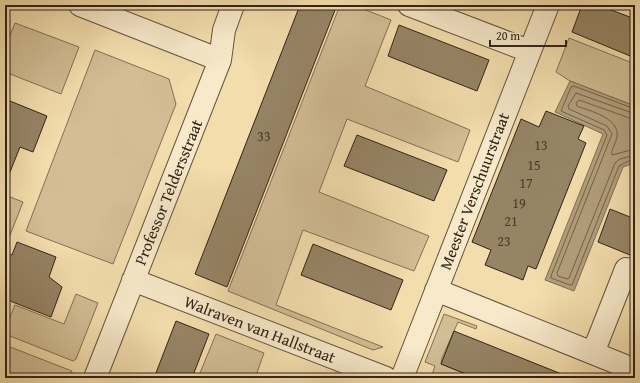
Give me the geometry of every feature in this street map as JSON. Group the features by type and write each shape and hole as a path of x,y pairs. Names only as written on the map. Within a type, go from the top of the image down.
{"street":[{"path":"80,5 220,60"},
{"name":"Professor Teldersstraat","path":"95,378 220,60 224,30 233,5"},
{"path":"409,5 529,51"},
{"name":"Meester Verschuurstraat","path":"402,378 548,5"},
{"path":"594,353 626,269 635,272"},
{"name":"Walraven van Hallstraat","path":"133,280 386,378"},
{"path":"436,290 635,370"}],"shaded area":[{"path":"340,5 354,5 391,20 365,86 470,130 458,162 347,119 319,192 429,236 414,271 303,230 276,305 383,347 373,350 228,291"},
{"path":"15,23 79,47 61,94 5,72 5,48"},
{"path":"569,38 635,64 635,106 570,81 556,72"},
{"path":"95,50 169,79 176,104 113,264 26,231"},
{"path":"5,195 23,202 5,248"},
{"path":"76,294 98,303 76,359 73,361 5,334 5,329 15,305 64,324"},
{"path":"444,314 477,326 476,329 458,322 442,358 441,364 476,378 431,378 435,366 425,362"},
{"path":"216,334 264,353 255,378 198,378"},
{"path":"5,345 72,371 69,378 5,378"}],"water":[{"path":"570,81 635,106 635,165 632,164 623,167 574,291 545,280 603,134 555,112"}],"building":[{"path":"300,5 337,5 227,287 195,274"},
{"path":"582,5 598,5 635,19 635,58 572,32"},
{"path":"399,25 489,60 477,91 388,56"},
{"path":"5,99 47,116 33,152 20,147 6,182"},
{"path":"546,111 584,126 578,139 586,143 536,269 528,266 523,280 485,265 491,250 472,242 521,119 539,127"},
{"path":"357,135 447,170 434,201 344,166"},
{"path":"610,209 635,219 635,257 598,242"},
{"path":"17,242 56,257 49,277 62,287 51,317 5,299 5,252 12,255"},
{"path":"313,244 403,280 391,310 301,275"},
{"path":"176,321 209,334 192,378 154,378"},
{"path":"454,331 569,378 476,378 441,364"}]}
